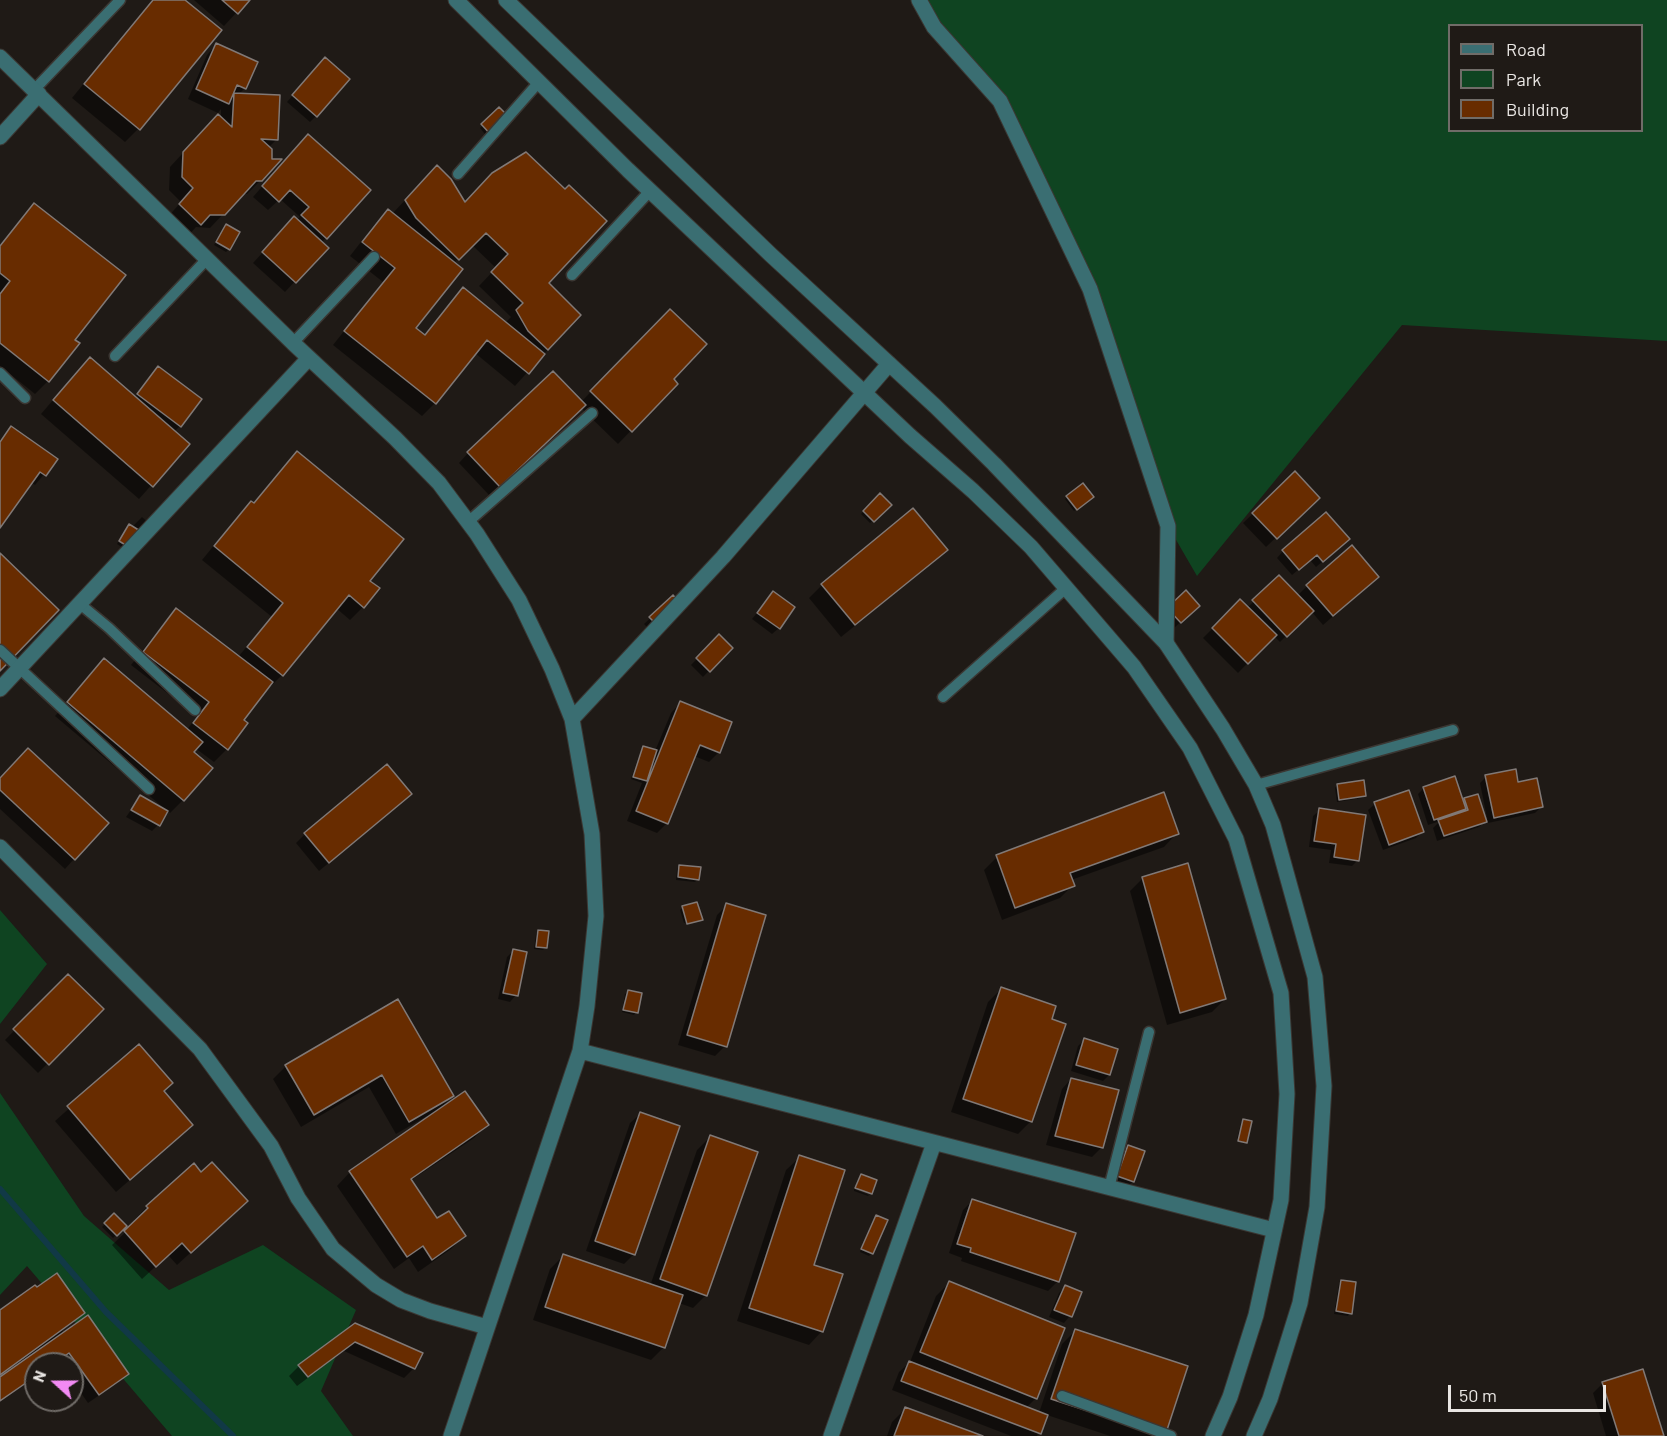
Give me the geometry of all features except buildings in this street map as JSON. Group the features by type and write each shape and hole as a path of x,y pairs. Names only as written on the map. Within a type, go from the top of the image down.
{"street":[{"path":"456,0 650,190 909,436 973,491 1031,547 1134,667 1184,739 1236,839 1281,993 1287,1094 1281,1200 1256,1315 1230,1397 1213,1436"},
{"path":"506,0 763,248 994,464 1166,644 1223,729 1256,785 1273,825 1315,977 1324,1086 1317,1207 1300,1303 1270,1399 1254,1436"},
{"path":"919,0 934,27 1000,101 1090,289 1167,526 1166,644"},
{"path":"0,57 293,343 395,438 438,483 468,522 519,600 552,669 572,719 592,834 596,916 580,1051 451,1436"},
{"path":"0,137 37,92"},
{"path":"0,689 309,358"},
{"path":"572,719 723,557 889,364"},
{"path":"0,848 200,1049 271,1146 298,1198 333,1249 376,1285 401,1300 430,1311 487,1327"},
{"path":"580,1051 1274,1230"},
{"path":"831,1436 934,1143"}],"lane":[{"path":"37,92 120,0"},
{"path":"458,174 539,82"},
{"path":"573,275 650,190"},
{"path":"293,343 374,257"},
{"path":"115,356 207,259"},
{"path":"0,374 25,398"},
{"path":"468,522 592,413"},
{"path":"943,697 1066,588"},
{"path":"80,604 109,628 195,710"},
{"path":"0,650 149,789"},
{"path":"1256,785 1453,730"},
{"path":"1109,1188 1149,1032"},
{"path":"1062,1396 1171,1436"}],"green space":[{"path":"919,0 1667,0 1667,341 1402,325 1197,576 1168,526 1090,289 1000,101"},
{"path":"0,910 47,964 0,1024"},
{"path":"0,1093 84,1216 169,1290 263,1245 356,1310 321,1391 353,1436 172,1436 27,1266 0,1295"}],"waterway":[{"path":"0,1189 106,1312 233,1436"}]}
